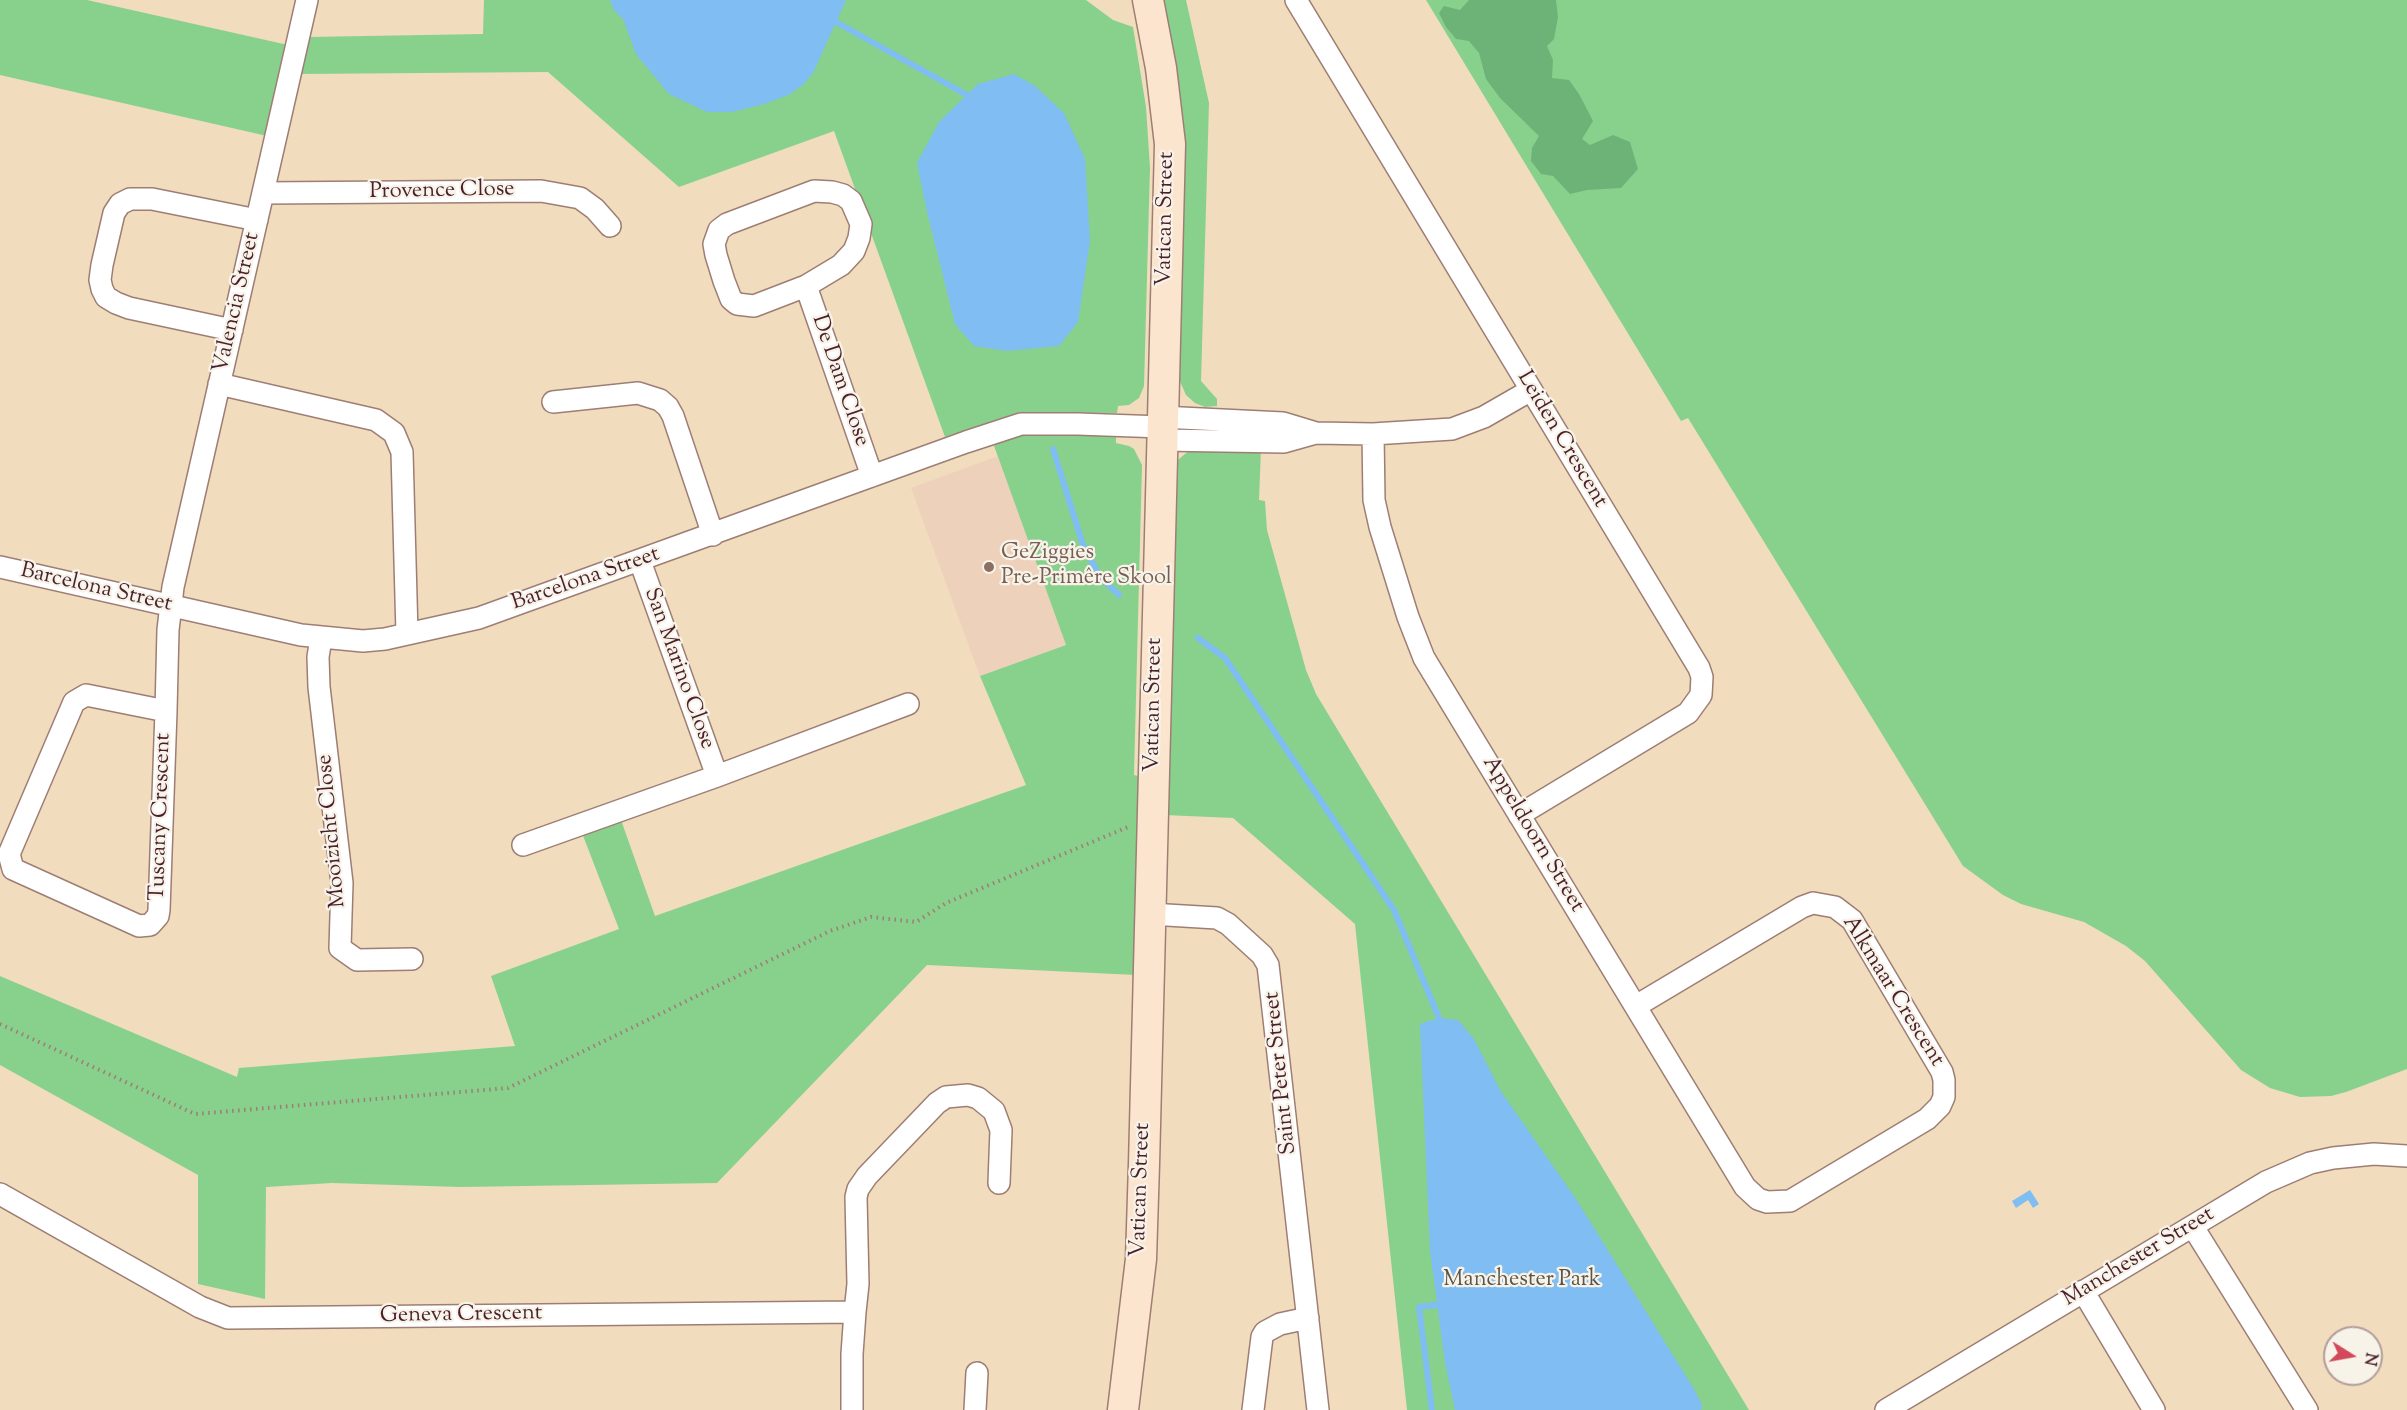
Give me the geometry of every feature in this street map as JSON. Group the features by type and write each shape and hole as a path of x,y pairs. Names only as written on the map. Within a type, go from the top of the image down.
{"street":[{"name":"Valencia Street","path":"171,606 173,587 307,0"},
{"name":"Vatican Street","path":"1123,1410 1140,1259 1170,144 1161,68 1148,0"},
{"name":"Leiden Crescent","path":"1296,0 1699,668 1702,686 1698,702 1688,713 1519,815"},
{"name":"Provence Close","path":"263,193 541,191 580,198 595,209 610,226"},
{"name":"De Dam Close","path":"814,191 843,195 851,201 861,224 857,244 854,251 841,265 806,286 753,306 737,304 731,299 716,255 714,244 719,230 727,224 814,191"},
{"path":"232,330 129,308 116,303 106,297 102,289 100,280 102,265 114,213 120,204 130,199 152,199 257,220"},
{"name":"De Dam Close","path":"806,286 872,476"},
{"path":"219,384 376,420 394,433 402,452 407,634"},
{"name":"Barcelona Street","path":"0,567 321,638 363,641 479,618 1021,424 1161,428 1283,423 1316,433 1373,434 1452,429 1484,417 1531,390"},
{"path":"552,402 624,393 649,395 668,406 674,416 713,535"},
{"name":"Appeldoorn Street","path":"1373,434 1374,500 1389,560 1424,658 1744,1187 1758,1199 1767,1202"},
{"name":"San Marino Close","path":"640,561 717,776"},
{"name":"Tuscany Crescent","path":"166,711 86,695 74,702 9,854 13,869 139,926 150,925 154,921 159,910 166,711 168,630 171,606"},
{"name":"Mooizicht Close","path":"321,638 318,657 319,687 342,884 340,948 357,960 412,959"},
{"name":"San Marino Close","path":"523,845 717,776 908,704"},
{"name":"Alkmaar Crescent","path":"1636,1006 1802,907 1813,903 1824,904 1844,912 1852,920 1942,1072 1944,1098 1940,1106 1927,1119 1790,1201 1767,1202"},
{"name":"Saint Peter Street","path":"1150,914 1216,918 1228,924 1262,955 1268,965 1318,1410"},
{"path":"852,1410 852,1354 858,1284 856,1197 858,1189 867,1176 937,1103 946,1098 968,1095 978,1098 994,1111 999,1120 1001,1130 999,1183"},
{"name":"Manchester Street","path":"1890,1409 2266,1182 2310,1163 2353,1155 2407,1156"},
{"name":"Geneva Crescent","path":"0,1194 200,1307 228,1318 855,1312"},
{"path":"2193,1227 2307,1410"},
{"path":"2083,1291 2154,1410"},
{"path":"1253,1410 1262,1337 1265,1332 1280,1324 1308,1318"},
{"path":"975,1410 977,1372"}],"path":[{"path":"0,1024 195,1114 507,1088 830,931 871,917 916,922 946,903 1137,823"}],"shaded area":[{"name":"GeZiggies Pre-Primêre Skool","path":"998,456 1066,645 980,676 911,488"}],"green space":[{"path":"0,0 87,0 288,45 267,136 0,75"},
{"path":"484,0 1086,0 1113,20 1133,27 1146,107 1150,168 1144,386 1139,398 1129,405 1118,406 1117,413 1020,412 945,437 834,131 679,187 548,72 298,74 307,37 483,34"},
{"path":"1159,0 1186,0 1209,103 1201,381 1217,399 1217,406 1205,407 1195,403 1186,395 1175,370"},
{"path":"1426,0 2407,0 2407,1069 2331,1096 2300,1097 2270,1088 2241,1070 2145,961 2126,946 2084,922 2021,904 2003,895 1963,866 1688,418 1681,421"},
{"path":"1469,0 1556,0 1558,17 1554,39 1547,46 1553,60 1552,78 1569,80 1593,121 1582,139 1590,145 1613,135 1630,142 1638,169 1621,188 1587,190 1570,194 1553,176 1541,174 1531,161 1532,148 1539,136 1500,98 1486,79 1479,53 1469,41 1456,39 1446,27 1439,13 1444,6 1460,10"},
{"path":"1027,434 1116,436 1116,443 1134,449 1142,465 1134,775 1142,777 1136,975 927,965 717,1183 460,1187 332,1183 266,1187 265,1299 198,1284 198,1175 0,1065 0,976 237,1077 239,1068 515,1046 491,976 619,929 582,833 621,820 655,916 1026,785 980,676 1066,645 993,443"},
{"name":"Manchester Park","path":"1191,449 1261,449 1259,500 1265,501 1267,530 1306,670 1316,694 1749,1410 1407,1410 1355,924 1233,818 1165,815 1175,466 1179,459"}],"water":[{"path":"610,0 846,0 813,73 803,85 788,95 764,104 732,112 707,112 669,94 636,54 623,19 614,10"},
{"path":"1014,74 1035,86 1064,113 1085,159 1090,241 1078,322 1059,346 1007,351 974,346 955,324 917,163 939,122 978,84"},
{"path":"1439,1018 1458,1020 1474,1039 1500,1090 1576,1199 1694,1389 1702,1405 1701,1410 1455,1410 1445,1363 1430,1251 1420,1024"},
{"path":"2030,1190 2039,1204 2033,1208 2028,1200 2016,1208 2012,1201"}],"waterway":[{"path":"836,22 967,95"},
{"path":"1053,449 1083,545 1100,577 1119,595"},
{"path":"1198,638 1225,658 1394,910 1439,1018"},
{"path":"1432,1410 1419,1307 1437,1305"}],"place":[{"name":"GeZiggies Pre-Primêre Skool","path":"989,567"}]}
